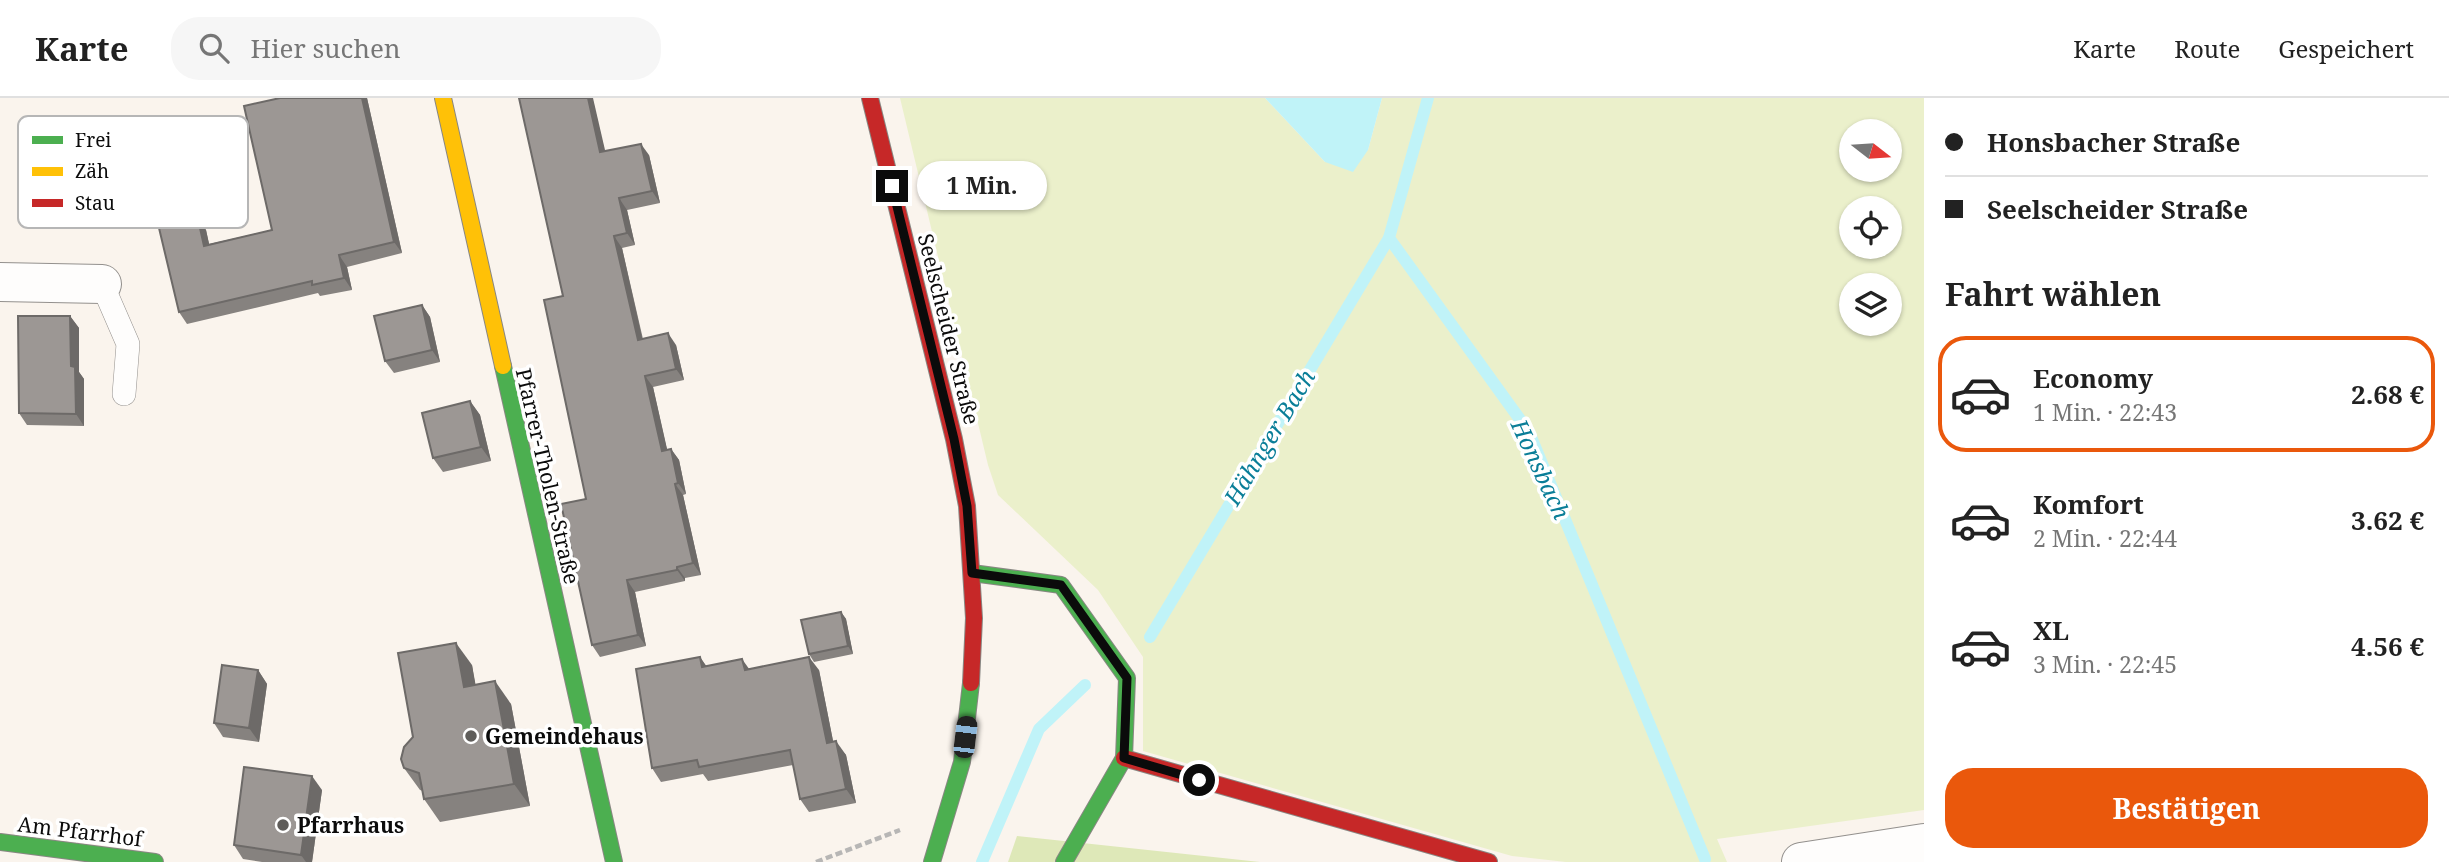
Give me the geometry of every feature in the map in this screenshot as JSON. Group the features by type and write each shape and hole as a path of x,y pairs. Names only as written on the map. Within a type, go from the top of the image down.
{"street":[{"name":"Pfarrer-Tholen-Straße","path":"443,98 614,862"},
{"name":"Seelscheider Straße","path":"870,98 954,439 967,506 972,573 973,651 968,713 962,762 932,862"},
{"path":"0,282 102,284"},
{"path":"972,573 1061,585 1127,678 1124,758 1064,862"},
{"path":"1124,758 1489,862"},
{"name":"Am Pfarrhof","path":"0,842 155,862"},
{"path":"1801,862 1924,843"}],"lane":[{"path":"102,284 128,344 124,394"}],"path":[{"path":"816,862 947,813"}],"green space":[{"path":"900,98 1265,98 1325,162 1368,150 1382,98 1924,98 1924,810 1717,839 1727,862 1566,862 1512,856 1143,751 1143,657 1098,590 998,495 988,465"},
{"path":"1017,836 1260,862 1008,862"}],"water":[{"path":"1265,98 1382,98 1368,150 1353,172 1325,162"}],"building":[{"path":"280,98 362,98 394,242 339,255 344,278 312,285 312,281 179,312 159,228 200,228 204,246 272,230 244,106"},
{"path":"519,98 588,98 600,152 641,144 652,191 619,198 627,233 614,236 638,340 668,333 676,369 645,376 662,451 671,449 678,483 675,484 693,563 677,567 677,570 627,580 638,635 592,645 561,504 586,499 544,300 563,296"},
{"path":"422,305 432,350 385,361 374,316"},
{"path":"18,316 70,316 76,414 19,413"},
{"path":"470,401 481,447 433,458 422,413"},
{"path":"841,612 848,646 809,654 801,620"},
{"name":"Gemeindehaus","path":"456,643 464,687 495,681 514,784 424,799 419,773 404,768 401,759 404,747 413,737 398,653"},
{"path":"700,657 702,667 742,659 745,670 809,657 827,743 836,741 846,789 800,799 790,750 699,767 697,760 652,768 636,669"},
{"path":"222,665 258,670 249,728 214,723"},
{"name":"Pfarrhaus","path":"244,767 312,776 301,855 234,845"}],"waterway":[{"name":"Honsbach","path":"1428,98 1389,238 1529,432 1705,859"},
{"name":"Hähnger Bach","path":"1150,637 1389,238"},
{"name":"Hähnger Bach","path":"982,862 1039,729 1085,685"}],"traffic: fast":[{"path":"503,366 614,862"},
{"path":"972,573 1061,585 1127,678 1124,758 1064,862"},
{"path":"932,862 962,762 971,683"},
{"path":"0,842 155,862"}],"traffic: slow":[{"path":"443,98 503,366"}],"traffic: jam":[{"path":"870,98 954,439 967,506 974,618 971,683"},
{"path":"1124,758 1489,862"}],"place":[{"name":"Gemeindehaus","path":"471,736"},
{"name":"Pfarrhaus","path":"283,825"}],"route":[{"path":"892,186 954,439 967,506 972,573 1061,585 1127,678 1124,758 1199,780"}]}
